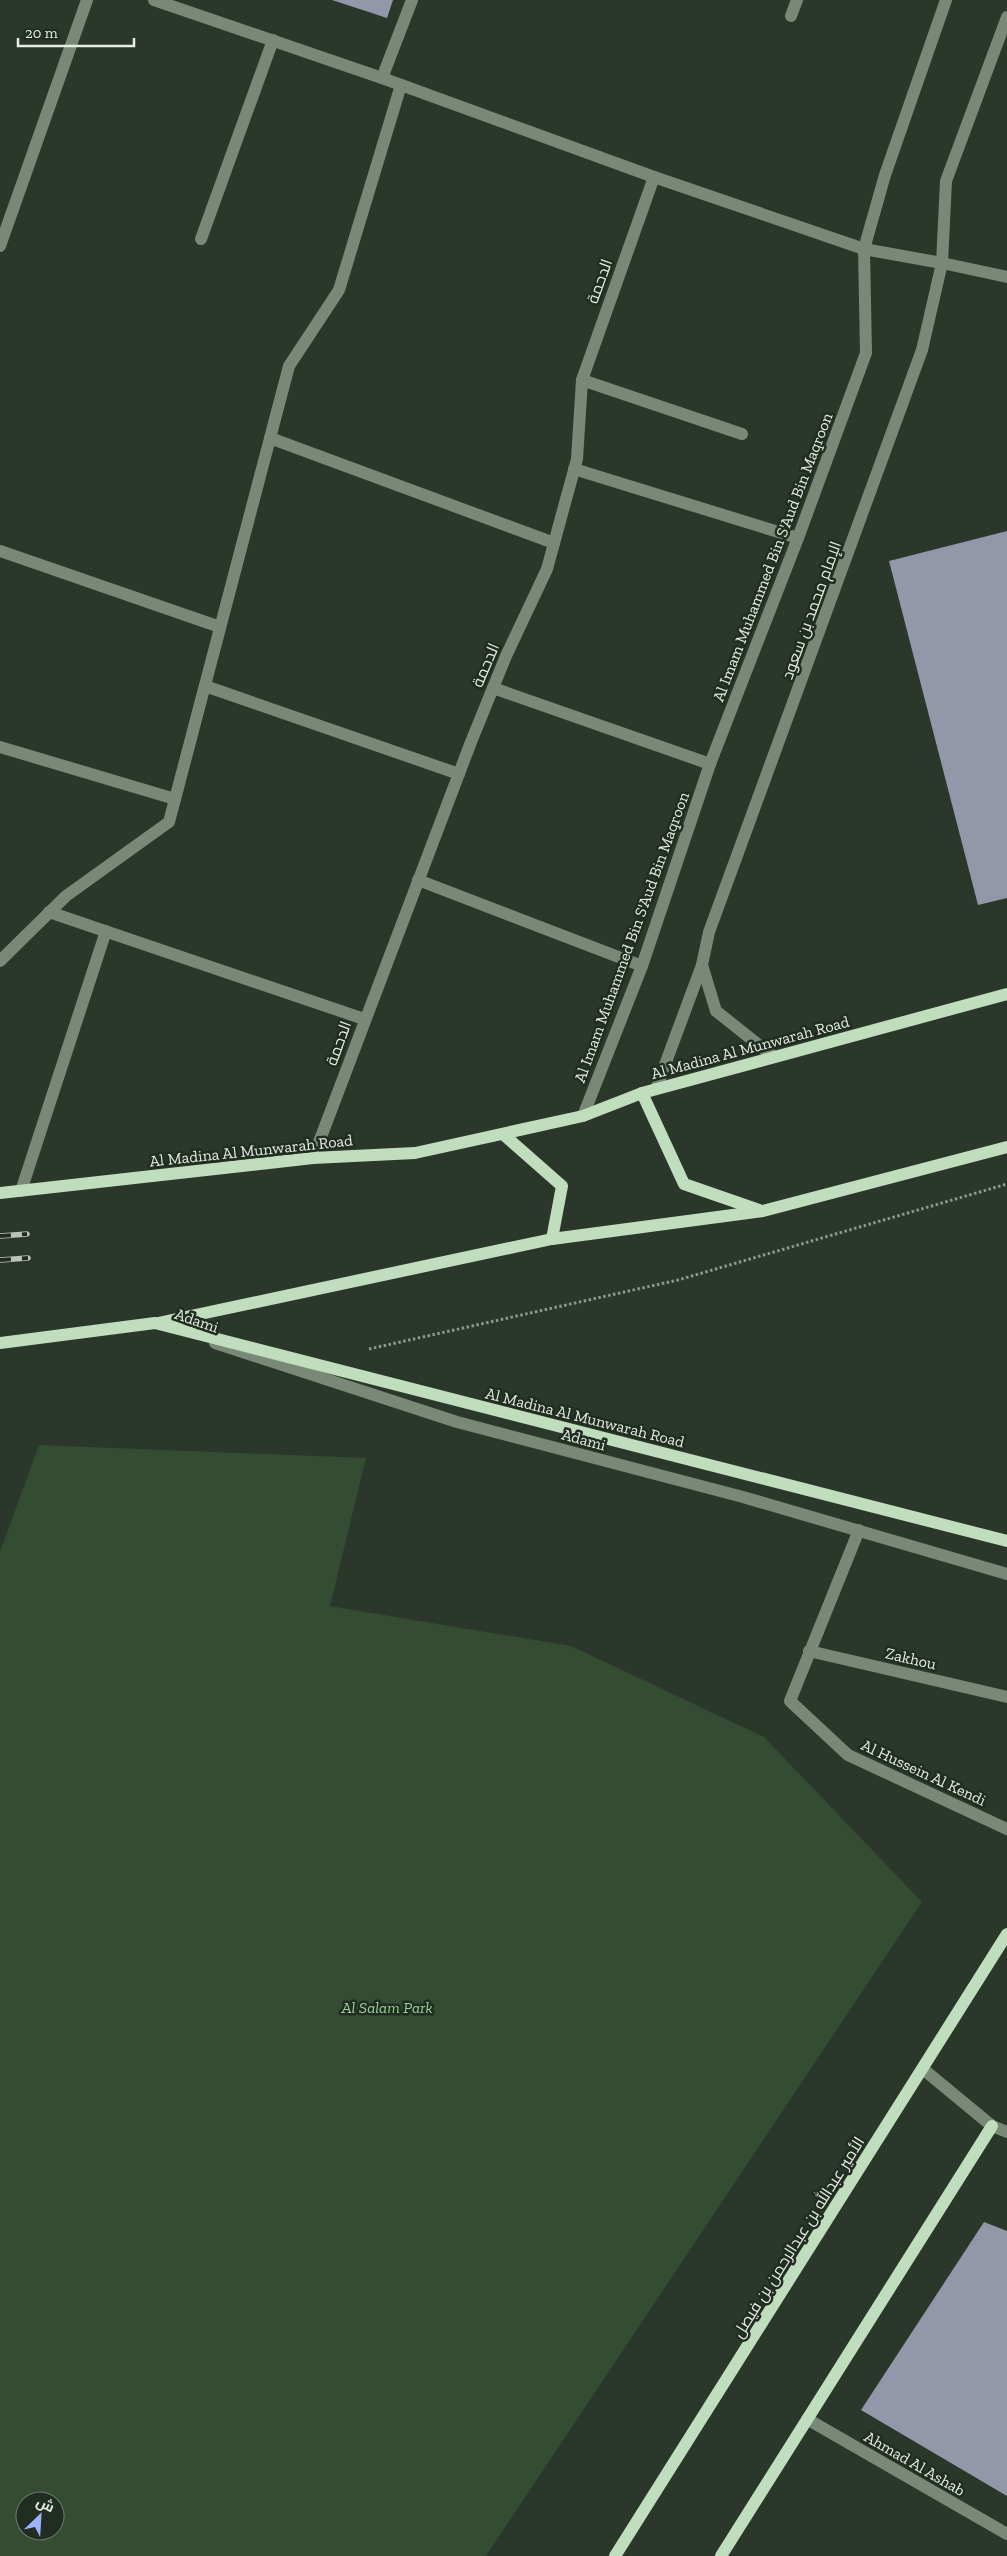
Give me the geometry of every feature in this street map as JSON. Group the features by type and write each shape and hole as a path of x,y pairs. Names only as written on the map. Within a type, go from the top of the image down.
{"main road":[{"name":"Al Madina Al Munwarah Road","path":"0,1193 313,1158 415,1153 583,1116 642,1093 1007,994"},
{"path":"642,1093 684,1184 764,1211"},
{"path":"503,1134 562,1186 552,1239"},
{"name":"Al Madina Al Munwarah Road","path":"0,1343 155,1323 552,1239 764,1211 1007,1147"},
{"name":"Al Madina Al Munwarah Road","path":"155,1323 1007,1541"},
{"name":"الأمير عبدالله بن عبدالرحمن بن فيصل","path":"615,2556 1007,1934"},
{"path":"721,2556 992,2126"}],"street":[{"path":"0,246 87,0"},
{"path":"154,0 401,84 654,177 864,249 942,262 1007,278"},
{"path":"382,78 412,0"},
{"path":"791,16 797,0"},
{"name":"Al Imam Muhammed Bin S'Aud Bin Maqroon","path":"583,1116 642,966 710,764 798,538 866,353 864,249 884,175 946,0"},
{"path":"942,262 946,181 1007,17"},
{"path":"201,239 273,40"},
{"path":"0,961 66,896 169,822 289,366 339,290 401,84"},
{"name":"الدحمة","path":"313,1158 364,1019 493,688 547,569 577,459 582,380 654,177"},
{"name":"الإمام محمد بن سعود","path":"656,1089 702,965 709,932 922,350 942,262"},
{"path":"582,380 742,434"},
{"path":"270,438 554,543"},
{"path":"574,469 798,538"},
{"path":"0,551 220,627"},
{"path":"205,686 459,774"},
{"path":"493,688 710,764"},
{"path":"0,747 175,799"},
{"path":"418,880 642,966"},
{"path":"49,912 364,1019"},
{"path":"21,1191 106,931"},
{"name":"الإمام محمد بن سعود","path":"702,965 716,1011 774,1057"},
{"name":"Adami","path":"155,1323 457,1422 859,1530 1007,1574"},
{"name":"Al Hussein Al Kendi","path":"859,1530 790,1701 848,1755 1007,1829"},
{"name":"Zakhou","path":"809,1652 1007,1697"},
{"path":"923,2069 992,2126 1007,2132"},
{"name":"Ahmad Al Ashab","path":"806,2419 1007,2534"}],"path":[{"path":"364,1350 678,1280 1007,1184"}],"green space":[{"name":"Al Salam Park","path":"39,1445 366,1458 330,1606 571,1646 764,1737 922,1902 486,2556 0,2556 0,1552"}],"building":[{"path":"332,0 393,0 387,18"},
{"path":"1007,531 1007,898 978,905 889,561"},
{"path":"984,2222 1007,2231 1007,2496 861,2410"}],"railway":[{"path":"0,1236 27,1234"},
{"path":"0,1260 28,1258"}]}
